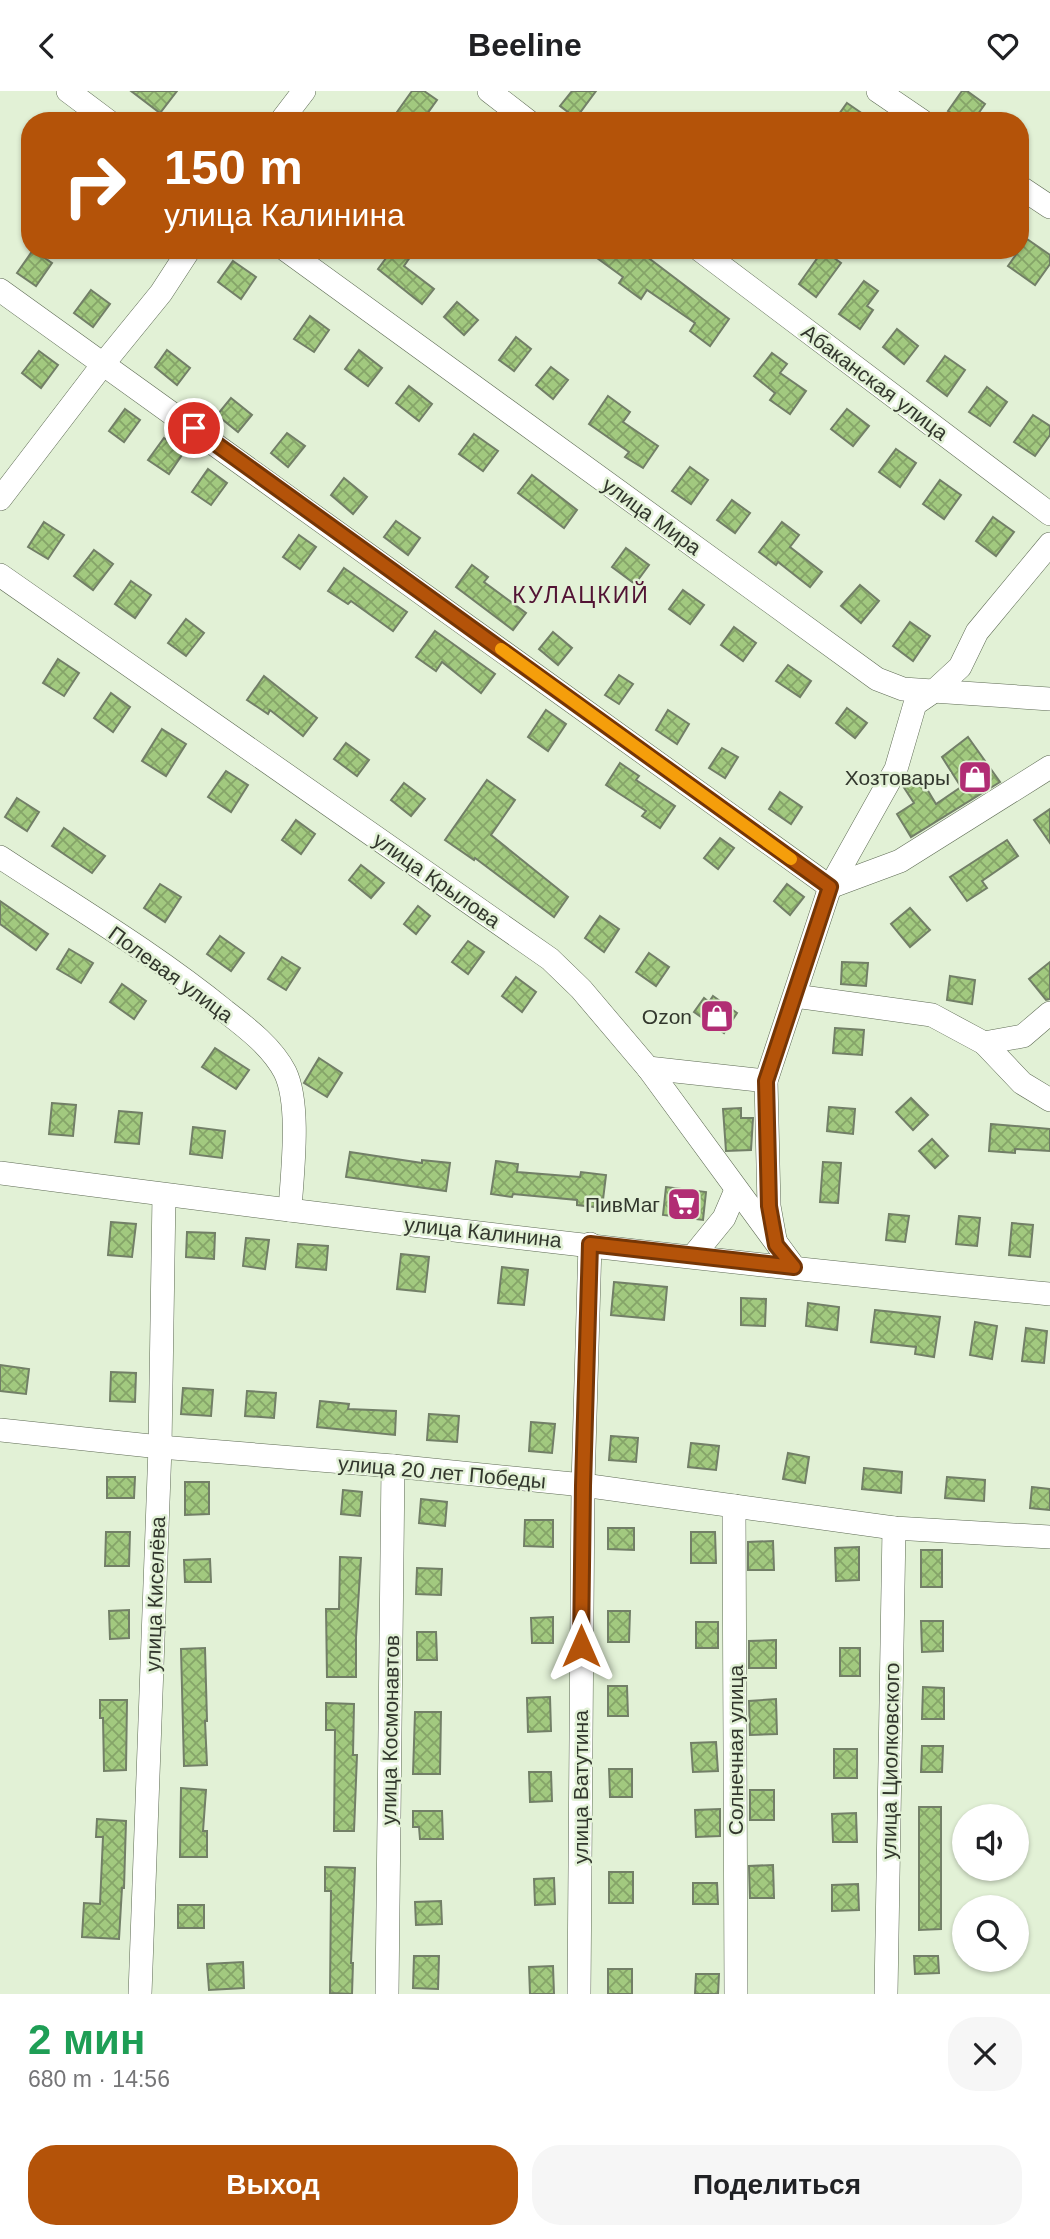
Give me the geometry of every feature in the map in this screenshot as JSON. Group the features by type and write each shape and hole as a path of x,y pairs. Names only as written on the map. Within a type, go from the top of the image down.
{"street":[{"path":"68,91 96,112"},
{"path":"288,112 304,91"},
{"path":"489,91 516,112"},
{"path":"878,91 909,112"},
{"path":"1029,193 1050,207"},
{"path":"0,499 161,293 183,259"},
{"name":"улица Мира","path":"298,259 877,679 903,689 1050,699"},
{"name":"Абаканская улица","path":"712,259 1050,514"},
{"path":"0,290 830,887"},
{"path":"776,1245 769,1206 766,1081 830,887 896,769 915,704 960,667 977,632 1050,544"},
{"name":"улица Крылова","path":"0,575 550,959 581,989 648,1068 794,1267"},
{"path":"830,887 900,861 1050,767"},
{"name":"Полевая улица","path":"0,857 194,986 265,1045 285,1072 291,1094 294,1132 290,1210"},
{"path":"795,996 933,1015 984,1043 1023,1083 1050,1100"},
{"path":"984,1043 1023,1036 1050,1013"},
{"path":"648,1068 766,1081"},
{"name":"улица Калинина","path":"0,1173 290,1210 1050,1294"},
{"path":"693,1256 724,1218 736,1190"},
{"name":"улица Киселёва","path":"140,1994 160,1447 164,1195"},
{"name":"улица Ватутина","path":"579,1994 583,1486 590,1244"},
{"name":"улица 20 лет Победы","path":"0,1430 583,1486 894,1528 1050,1537"},
{"name":"улица Космонавтов","path":"387,1994 393,1467"},
{"name":"Солнечная улица","path":"734,1506 736,1994"},
{"name":"улица Циолковского","path":"886,1994 894,1528"}],"building":[{"path":"131,91 177,91 159,112"},
{"path":"412,91 424,91 437,100 428,112 397,112"},
{"path":"572,91 596,91 580,112 568,112 560,106"},
{"path":"962,91 967,91 985,104 979,112 948,111"},
{"path":"847,103 860,112 840,112"},
{"path":"1029,240 1050,255 1050,264 1035,285 1008,266 1013,259 1029,259"},
{"path":"27,259 46,259 52,263 36,286 17,273"},
{"path":"385,259 409,259 404,266 434,289 422,304 378,269"},
{"path":"598,259 650,259 729,319 710,346 690,331 695,323 647,290 641,299 619,283 623,277"},
{"path":"817,259 835,259 841,263 816,297 799,284"},
{"path":"233,261 256,277 241,299 218,282"},
{"path":"864,281 878,291 867,306 873,310 860,329 839,314"},
{"path":"91,290 110,304 93,327 74,313"},
{"path":"457,302 478,320 464,335 444,317"},
{"path":"310,316 329,330 314,352 294,339"},
{"path":"897,329 918,346 904,364 883,347"},
{"path":"516,337 531,349 514,371 499,360"},
{"path":"167,350 190,368 177,385 155,367"},
{"path":"359,350 382,368 368,386 345,369"},
{"path":"39,351 58,365 41,388 22,373"},
{"path":"772,353 787,364 780,373 806,391 790,414 770,400 775,393 754,376"},
{"path":"945,356 965,370 947,396 927,381"},
{"path":"551,367 568,380 553,399 536,385"},
{"path":"409,386 432,404 419,421 396,403"},
{"path":"987,387 1007,402 990,426 969,412"},
{"path":"608,396 630,412 623,422 658,446 643,468 625,457 629,452 589,424"},
{"path":"231,398 252,415 238,432 217,415"},
{"path":"125,409 140,420 124,442 109,431"},
{"path":"847,409 869,426 853,446 831,429"},
{"path":"1033,415 1050,426 1050,435 1035,456 1014,442"},
{"path":"287,433 305,446 288,467 271,453"},
{"path":"474,434 498,451 483,471 459,454"},
{"path":"164,438 184,452 169,474 148,460"},
{"path":"896,449 916,463 900,487 879,472"},
{"path":"690,467 708,480 691,504 672,491"},
{"path":"208,469 227,483 211,505 192,492"},
{"path":"532,475 577,510 564,528 518,493"},
{"path":"344,478 367,497 353,514 331,495"},
{"path":"940,480 961,495 944,519 923,504"},
{"path":"732,500 750,513 735,533 717,520"},
{"path":"993,517 1014,532 996,556 976,541"},
{"path":"396,521 420,538 408,555 384,537"},
{"path":"44,522 64,535 48,559 28,547"},
{"path":"782,522 799,535 790,547 822,572 810,587 778,562 776,565 759,552"},
{"path":"299,535 316,547 300,569 283,557"},
{"path":"626,548 649,565 635,584 612,567"},
{"path":"94,550 113,564 93,590 74,576"},
{"path":"472,565 488,577 484,582 526,613 513,630 456,587"},
{"path":"344,568 407,612 393,631 351,601 348,604 328,591"},
{"path":"131,581 151,595 135,618 115,604"},
{"path":"860,585 879,601 861,623 841,606"},
{"path":"683,590 704,605 690,624 669,609"},
{"path":"186,619 204,633 186,656 168,643"},
{"path":"910,622 930,636 913,661 893,646"},
{"path":"734,627 756,643 743,661 721,645"},
{"path":"435,631 495,674 481,693 442,662 436,671 416,657"},
{"path":"553,632 572,648 558,665 539,649"},
{"path":"58,659 79,673 64,696 43,683"},
{"path":"788,665 811,681 800,697 776,681"},
{"path":"619,675 633,684 619,704 605,695"},
{"path":"264,676 317,718 303,736 270,710 268,714 247,700"},
{"path":"111,693 130,707 113,732 94,718"},
{"path":"847,708 867,723 855,738 836,723"},
{"path":"546,710 566,724 548,751 528,737"},
{"path":"668,710 689,724 677,744 656,730"},
{"path":"162,729 186,744 166,776 142,761"},
{"path":"968,737 1000,782 911,837 897,814 914,803 903,786 919,776 936,804 961,787 942,757"},
{"path":"346,743 369,760 357,776 334,759"},
{"path":"722,748 738,757 725,778 709,768"},
{"path":"620,763 639,776 636,780 675,806 660,828 642,816 646,811 606,785"},
{"path":"226,771 248,785 231,812 208,797"},
{"path":"487,780 515,800 491,835 568,897 554,917 475,858 474,860 445,840"},
{"path":"404,783 425,799 411,816 391,800"},
{"path":"780,792 802,807 791,824 769,809"},
{"path":"17,798 39,812 27,831 5,817"},
{"path":"1050,809 1050,843 1034,820"},
{"path":"296,820 315,834 301,854 282,840"},
{"path":"64,828 105,856 92,873 52,846"},
{"path":"720,838 734,848 718,869 704,858"},
{"path":"1007,840 1018,856 982,881 987,888 967,901 950,877"},
{"path":"361,865 384,883 371,898 349,880"},
{"path":"160,884 181,897 165,922 144,908"},
{"path":"787,884 804,897 790,915 774,901"},
{"path":"0,901 48,934 36,950 0,924"},
{"path":"418,906 430,916 416,934 404,924"},
{"path":"910,908 930,930 910,947 891,924"},
{"path":"600,916 619,929 604,952 585,938"},
{"path":"220,936 244,953 231,971 207,954"},
{"path":"468,941 484,952 468,974 452,962"},
{"path":"69,949 93,963 81,983 57,969"},
{"path":"649,953 669,967 656,986 636,972"},
{"path":"282,957 300,968 286,990 268,979"},
{"path":"842,962 868,963 866,986 841,984"},
{"path":"1050,962 1050,999 1046,1000 1029,979"},
{"path":"950,976 975,980 972,1004 947,1000"},
{"path":"516,977 536,992 522,1012 502,996"},
{"path":"122,984 146,1001 134,1019 110,1002"},
{"path":"713,996 737,1013 724,1033 694,1012 704,998 709,1002"},
{"path":"835,1028 864,1030 862,1055 833,1053"},
{"path":"215,1048 249,1070 236,1089 202,1067"},
{"path":"319,1058 342,1073 327,1097 304,1083"},
{"path":"911,1098 928,1115 913,1130 896,1112"},
{"path":"52,1103 76,1105 73,1136 49,1134"},
{"path":"829,1107 855,1109 853,1134 827,1131"},
{"path":"741,1108 741,1118 753,1118 751,1150 726,1151 723,1109"},
{"path":"119,1111 142,1113 139,1144 115,1142"},
{"path":"991,1124 1050,1129 1050,1151 989,1151"},
{"path":"193,1127 225,1131 222,1158 190,1154"},
{"path":"932,1139 948,1156 935,1168 919,1151"},
{"path":"350,1152 422,1163 422,1160 450,1163 446,1191 346,1177"},
{"path":"496,1161 518,1164 517,1172 580,1177 581,1172 606,1175 602,1208 577,1205 577,1200 491,1194"},
{"path":"823,1162 841,1163 838,1203 820,1202"},
{"name":"ПивМаг","path":"666,1187 706,1192 703,1220 663,1215"},
{"path":"889,1214 909,1216 905,1242 886,1240"},
{"path":"959,1216 980,1218 977,1246 956,1244"},
{"path":"111,1222 136,1224 132,1257 108,1255"},
{"path":"1012,1223 1033,1225 1030,1257 1009,1255"},
{"path":"187,1232 215,1233 214,1259 186,1257"},
{"path":"246,1238 269,1240 265,1269 243,1266"},
{"path":"298,1244 328,1246 326,1270 296,1267"},
{"path":"401,1254 429,1257 425,1292 397,1289"},
{"path":"502,1267 528,1270 524,1305 498,1303"},
{"path":"614,1282 667,1287 664,1320 611,1315"},
{"path":"741,1298 766,1299 765,1326 741,1325"},
{"path":"808,1303 839,1307 837,1330 806,1326"},
{"path":"875,1310 940,1317 934,1357 915,1354 916,1347 871,1342"},
{"path":"975,1322 997,1326 992,1359 970,1355"},
{"path":"1026,1328 1047,1331 1044,1363 1022,1361"},
{"path":"0,1365 29,1369 26,1394 0,1391"},
{"path":"111,1372 136,1373 135,1402 110,1401"},
{"path":"183,1388 213,1390 211,1416 181,1414"},
{"path":"247,1391 276,1393 274,1418 245,1416"},
{"path":"320,1401 349,1404 348,1409 396,1411 395,1435 317,1427"},
{"path":"429,1414 459,1416 457,1442 427,1440"},
{"path":"531,1422 555,1424 552,1453 529,1451"},
{"path":"611,1436 638,1438 636,1462 609,1460"},
{"path":"691,1443 719,1446 716,1470 688,1467"},
{"path":"788,1453 809,1457 805,1483 783,1479"},
{"path":"864,1468 902,1472 901,1493 862,1489"},
{"path":"107,1477 135,1477 134,1498 107,1498"},
{"path":"947,1477 985,1480 984,1501 945,1498"},
{"path":"185,1482 209,1482 209,1514 185,1515"},
{"path":"1032,1487 1050,1489 1050,1510 1030,1508"},
{"path":"343,1490 362,1492 360,1516 341,1514"},
{"path":"421,1499 447,1502 445,1526 419,1523"},
{"path":"525,1520 553,1520 553,1547 524,1546"},
{"path":"608,1528 634,1528 634,1550 608,1549"},
{"path":"106,1532 130,1532 129,1566 105,1566"},
{"path":"691,1532 715,1532 716,1563 691,1563"},
{"path":"773,1541 774,1570 748,1570 748,1542"},
{"path":"859,1547 859,1580 836,1581 835,1548"},
{"path":"921,1550 942,1550 942,1587 921,1587"},
{"path":"340,1557 361,1558 356,1677 327,1677 326,1609 339,1609"},
{"path":"210,1559 211,1582 185,1582 184,1560"},
{"path":"417,1568 442,1569 441,1595 416,1594"},
{"path":"129,1610 129,1638 110,1639 109,1611"},
{"path":"608,1611 630,1611 629,1642 608,1642"},
{"path":"553,1617 553,1643 532,1643 531,1618"},
{"path":"921,1621 943,1621 943,1651 922,1652"},
{"path":"696,1622 718,1622 718,1648 696,1648"},
{"path":"417,1632 436,1632 437,1660 417,1660"},
{"path":"776,1640 776,1668 749,1668 749,1641"},
{"path":"205,1648 207,1765 184,1766 181,1649"},
{"path":"840,1648 860,1648 860,1676 840,1676"},
{"path":"608,1686 627,1686 628,1716 608,1716"},
{"path":"923,1687 944,1688 944,1719 922,1719"},
{"path":"550,1697 551,1731 528,1732 527,1698"},
{"path":"776,1699 777,1734 750,1735 749,1701"},
{"path":"100,1700 127,1700 126,1770 104,1771"},
{"path":"326,1703 354,1704 353,1755 357,1755 354,1831 334,1831 335,1730 326,1730"},
{"path":"415,1712 441,1712 440,1774 413,1774"},
{"path":"716,1742 718,1771 693,1772 691,1743"},
{"path":"922,1746 943,1746 942,1772 921,1772"},
{"path":"834,1749 857,1749 857,1778 834,1778"},
{"path":"609,1769 632,1769 632,1797 610,1797"},
{"path":"529,1772 551,1772 552,1801 530,1802"},
{"path":"181,1788 206,1790 203,1831 207,1831 207,1857 180,1857"},
{"path":"750,1790 774,1790 774,1820 750,1820"},
{"path":"919,1807 941,1807 941,1929 919,1930"},
{"path":"720,1809 720,1836 696,1837 695,1810"},
{"path":"413,1811 442,1811 443,1839 420,1839 419,1827 413,1827"},
{"path":"856,1813 857,1842 833,1842 832,1814"},
{"path":"97,1819 126,1821 119,1939 82,1937 84,1903 100,1904 103,1837 96,1837"},
{"path":"773,1865 774,1898 750,1898 749,1866"},
{"path":"325,1867 355,1868 352,1994 330,1993 331,1891 325,1891"},
{"path":"609,1872 633,1872 633,1903 609,1903"},
{"path":"554,1878 555,1904 535,1905 534,1879"},
{"path":"693,1883 717,1883 718,1904 693,1904"},
{"path":"858,1884 859,1910 832,1911 832,1885"},
{"path":"441,1901 442,1924 416,1925 415,1902"},
{"path":"178,1905 204,1905 204,1928 178,1928"},
{"path":"414,1956 439,1956 438,1989 413,1988"},
{"path":"914,1956 938,1956 939,1973 915,1974"},
{"path":"243,1962 244,1988 209,1990 207,1964"},
{"path":"553,1966 554,1994 530,1994 529,1967"},
{"path":"608,1969 632,1969 632,1994 608,1994"},
{"path":"696,1974 719,1974 718,1994 695,1994"}],"slow traffic":[{"path":"501,649 791,859"}],"place":[{"name":"Хозтовары","path":"975,777"},
{"name":"Ozon","path":"717,1016"},
{"name":"ПивМаг","path":"684,1204"}],"district":[{"name":"КУЛАЦКИЙ","path":"581,595"}],"route":[{"path":"194,428 830,887 766,1081 769,1206 776,1245 794,1267 590,1244 581,1646"}]}
